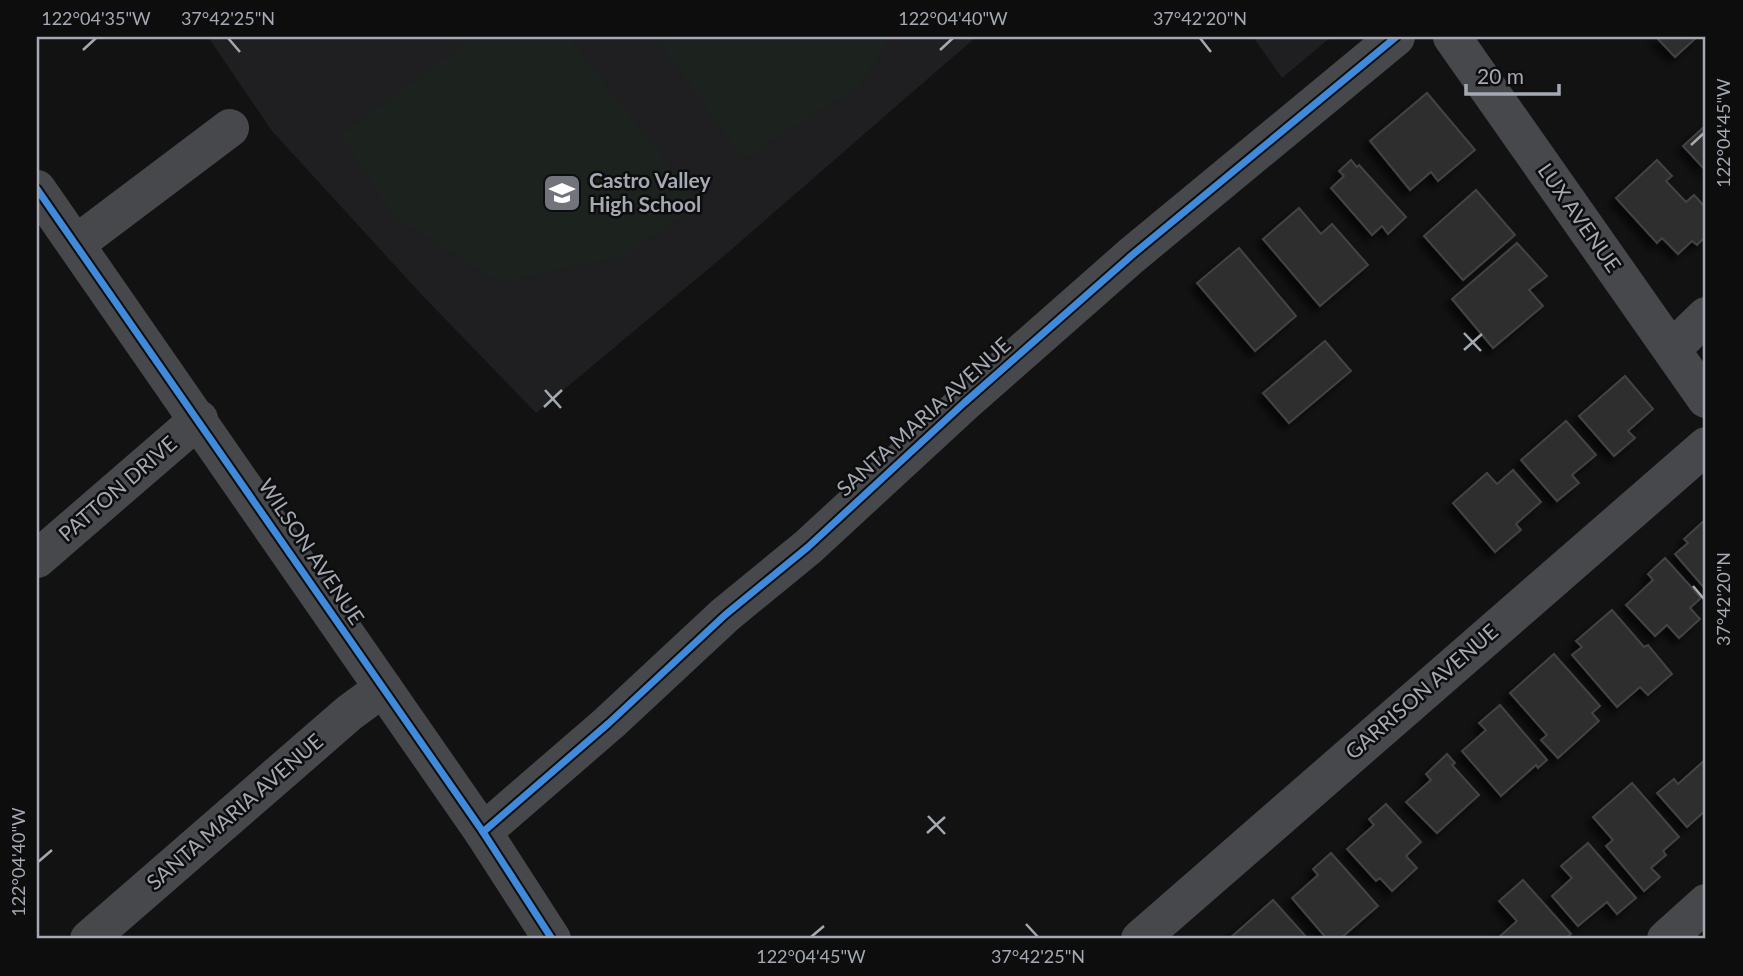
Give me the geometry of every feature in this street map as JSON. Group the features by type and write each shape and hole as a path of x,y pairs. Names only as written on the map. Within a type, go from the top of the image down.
{"street":[{"name":"SANTA MARIA AVENUE","path":"483,832 608,723 725,615 808,547 964,403 1131,256 1396,37"},
{"name":"LUX AVENUE","path":"1452,37 1706,399"},
{"path":"76,244 230,128"},
{"name":"WILSON AVENUE","path":"37,189 483,832 536,934"},
{"path":"1672,349 1706,316"},
{"name":"PATTON DRIVE","path":"37,559 199,419"},
{"name":"GARRISON AVENUE","path":"1140,939 1706,446"},
{"name":"SANTA MARIA AVENUE","path":"89,939 349,713 383,688"},
{"path":"1665,939 1706,903"}],"shaded area":[{"name":"Castro Valley High School","path":"208,37 976,37 725,255 536,413 421,294 272,131"},
{"path":"473,37 568,37 700,205 623,257 499,282 394,217 341,135"},
{"path":"656,37 891,37 860,85 743,160"},
{"path":"1253,37 1331,37 1282,78"}],"building":[{"path":"1656,37 1697,37 1675,57"},
{"path":"1427,93 1475,150 1438,181 1431,172 1410,190 1370,141"},
{"path":"1706,125 1706,171 1683,146"},
{"path":"1351,160 1357,167 1359,165 1406,217 1388,234 1382,226 1372,235 1331,188 1344,176 1339,171"},
{"path":"1657,160 1672,176 1666,181 1686,202 1694,195 1706,208 1706,236 1697,245 1692,241 1678,254 1662,238 1657,243 1616,198"},
{"path":"1476,190 1515,235 1463,280 1424,236"},
{"path":"1299,208 1321,234 1332,224 1368,265 1320,306 1263,239"},
{"path":"1517,243 1547,276 1529,290 1543,306 1493,348 1452,299"},
{"path":"1239,248 1296,316 1255,351 1197,283"},
{"path":"1325,341 1351,371 1289,423 1263,393"},
{"path":"1625,376 1653,409 1628,431 1635,438 1614,456 1579,416"},
{"path":"1566,421 1596,455 1572,475 1579,483 1557,501 1521,460"},
{"path":"1513,470 1541,502 1516,524 1521,530 1495,552 1453,503 1487,473 1497,484"},
{"path":"1706,519 1706,590 1675,554 1688,543 1684,539"},
{"path":"1665,558 1701,598 1690,608 1700,619 1679,638 1667,625 1655,636 1626,605 1653,580 1648,574"},
{"path":"1612,610 1644,647 1648,645 1672,674 1648,695 1640,687 1617,707 1572,655 1582,647 1576,641"},
{"path":"1554,654 1600,706 1592,713 1599,721 1558,758 1541,740 1547,735 1510,693"},
{"path":"1500,705 1547,760 1538,768 1536,765 1501,796 1462,751 1486,730 1479,723"},
{"path":"1447,754 1455,763 1452,765 1479,795 1437,833 1406,802 1431,780 1426,774"},
{"path":"1706,759 1706,810 1687,827 1657,793 1674,779 1678,784"},
{"path":"1632,783 1679,837 1663,851 1666,855 1651,868 1660,877 1644,891 1606,846 1613,840 1593,817"},
{"path":"1386,804 1421,842 1406,856 1417,868 1392,891 1380,878 1376,881 1347,849 1374,825 1369,819"},
{"path":"1588,843 1636,898 1617,914 1607,902 1578,926 1552,896 1572,878 1561,866"},
{"path":"1331,853 1378,906 1340,939 1327,939 1292,898 1318,875 1313,869"},
{"path":"1523,880 1571,934 1565,939 1497,939 1517,921 1499,901"},
{"path":"1273,900 1308,939 1229,939"}],"cycle path":[{"path":"483,832 609,723 725,615 808,547 964,403 1131,256 1396,37"},
{"path":"37,189 483,832 552,939"}],"place":[{"name":"Castro Valley High School","path":"562,193"}]}
